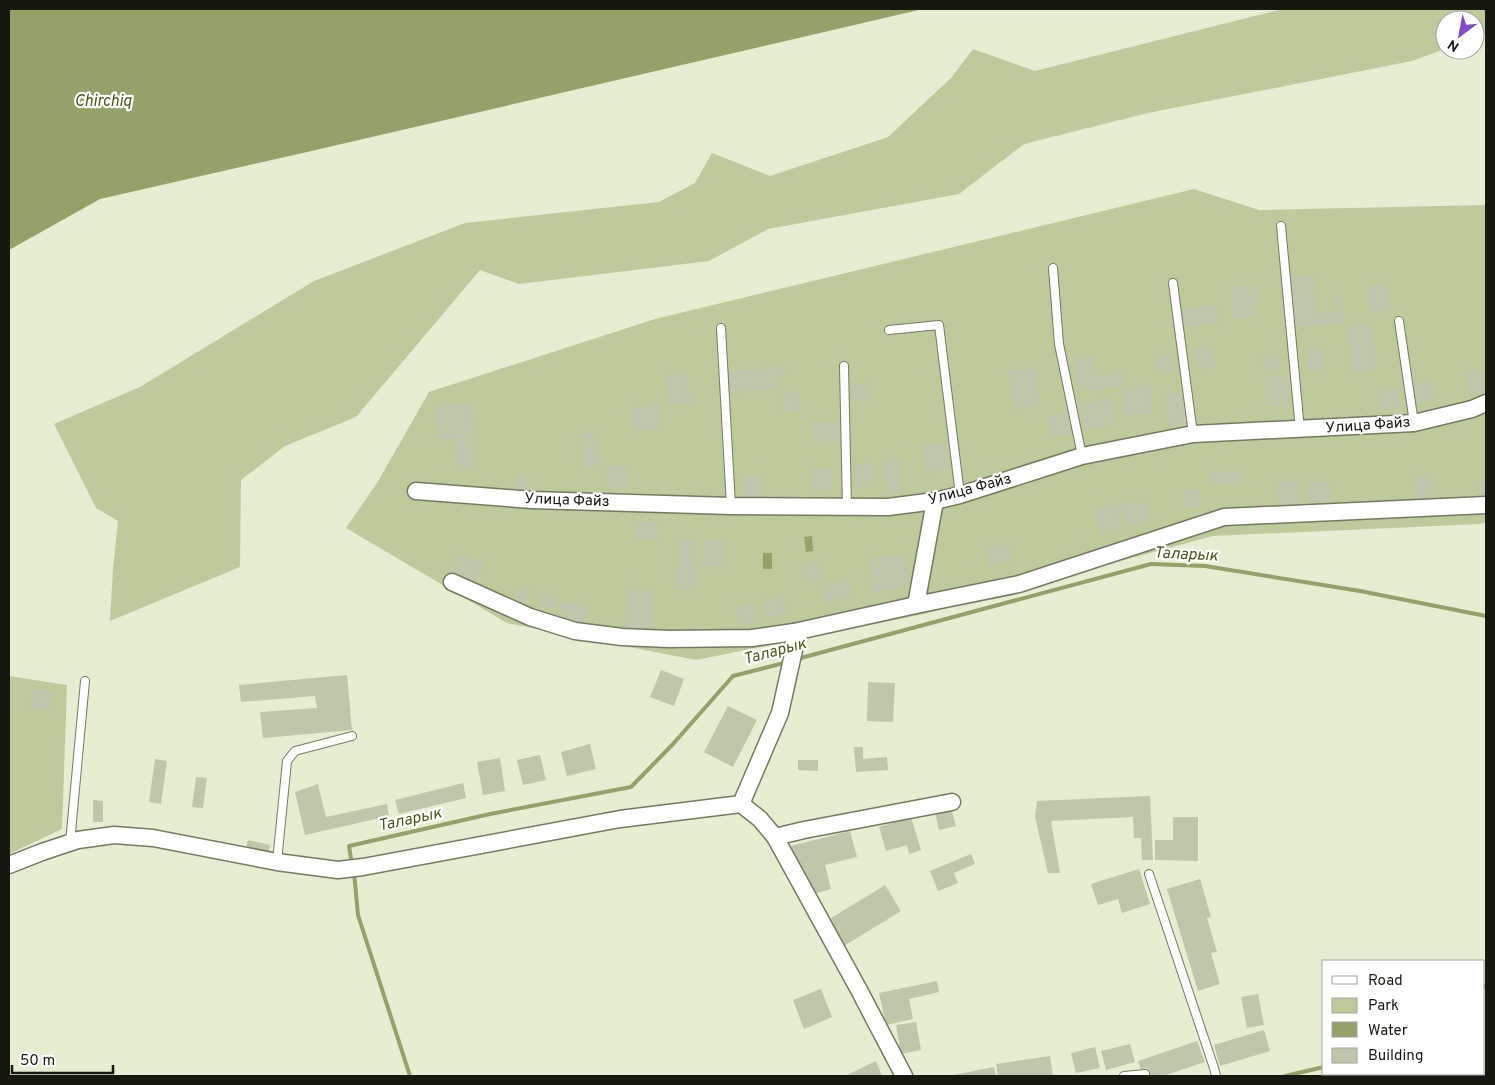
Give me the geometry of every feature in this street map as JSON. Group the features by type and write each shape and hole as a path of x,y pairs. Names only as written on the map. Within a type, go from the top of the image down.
{"street":[{"name":"Улица Файз","path":"416,491 532,500 730,506 888,507 935,501 960,495 1082,456 1193,434 1414,424 1472,409 1486,403"},
{"path":"916,605 935,501"},
{"path":"452,582 530,617 575,631 622,637 669,639 752,638 794,632 1019,584 1224,517 1486,505"},
{"path":"740,804 780,713 792,657 794,632"},
{"path":"775,837 952,802"},
{"path":"9,865 70,843 101,836 140,836 277,862 338,870 363,868 620,819 740,804 760,819 775,837 904,1076"}],"lane":[{"path":"1281,226 1300,430"},
{"path":"1053,268 1059,344 1082,456"},
{"path":"1173,284 1193,434"},
{"path":"1399,321 1414,424"},
{"path":"889,330 939,325 960,495"},
{"path":"721,328 730,506"},
{"path":"844,366 847,507"},
{"path":"70,843 85,681"},
{"path":"277,862 287,761 295,751 352,736"},
{"path":"1149,874 1216,1076"},
{"path":"1124,1076 1145,1074 1146,1076"}],"green space":[{"path":"1283,9 1486,9 1485,34 1485,10 1435,10 1435,53 1412,61 1148,113 1024,144 959,194 768,229 709,261 519,284 480,270 356,417 285,446 241,480 240,567 110,621 118,521 96,508 54,424 140,387 314,281 465,223 659,202 695,183 712,153 770,176 888,137 952,77 973,49 1035,71"},
{"path":"1194,189 1259,210 1486,205 1486,522 1480,524 1213,536 924,614 696,660 507,623 346,528 377,483 429,392 655,319"},
{"path":"9,676 67,685 62,829 9,854"}],"water":[{"name":"Chirchiq","path":"9,9 923,9 100,199 9,250"},
{"path":"812,536 813,551 806,552 804,537"},
{"path":"763,553 772,553 772,569 763,569"}],"building":[{"path":"1312,275 1316,313 1336,312 1334,297 1341,296 1344,323 1296,327 1291,277"},
{"path":"1387,285 1389,310 1370,312 1368,286"},
{"path":"1233,286 1259,286 1259,296 1256,296 1256,318 1233,318"},
{"path":"1217,306 1219,322 1184,326 1182,310"},
{"path":"1372,323 1375,370 1351,372 1348,325"},
{"path":"1212,346 1214,367 1196,369 1194,348"},
{"path":"1323,348 1325,370 1308,371 1306,349"},
{"path":"1170,354 1172,371 1156,373 1154,357"},
{"path":"1277,354 1280,369 1265,372 1263,357"},
{"path":"1092,357 1094,375 1122,372 1124,386 1078,391 1075,359"},
{"path":"783,366 785,376 777,377 778,388 731,393 729,372"},
{"path":"1035,368 1039,406 1013,409 1009,371"},
{"path":"1481,369 1486,393 1471,396 1465,373"},
{"path":"686,374 688,393 694,392 695,403 669,406 666,376"},
{"path":"1266,376 1289,376 1289,406 1266,406"},
{"path":"1430,382 1433,401 1416,402 1414,384"},
{"path":"870,383 871,399 852,400 851,385"},
{"path":"1150,385 1153,413 1125,416 1122,388"},
{"path":"1398,388 1400,407 1380,410 1378,391"},
{"path":"798,392 799,412 784,412 783,393"},
{"path":"1181,392 1185,425 1169,427 1165,394"},
{"path":"1111,398 1117,423 1085,430 1080,404"},
{"path":"471,403 475,469 457,470 455,438 438,439 436,404"},
{"path":"657,404 659,406 661,428 635,431 632,408"},
{"path":"1068,413 1072,434 1051,437 1048,417"},
{"path":"839,421 839,441 812,441 812,422"},
{"path":"597,433 599,467 583,467 581,434"},
{"path":"946,443 949,470 925,473 922,446"},
{"path":"898,459 901,493 887,495 884,460"},
{"path":"868,462 868,464 872,464 873,485 856,488 854,465"},
{"path":"607,466 627,467 627,489 606,488"},
{"path":"831,467 831,490 811,489 812,469"},
{"path":"1209,472 1239,472 1239,483 1210,483"},
{"path":"1428,474 1435,494 1420,500 1413,479"},
{"path":"743,475 760,475 761,499 745,500"},
{"path":"516,476 527,476 527,492 515,492"},
{"path":"1299,480 1301,504 1279,506 1276,482"},
{"path":"1328,481 1330,501 1308,503 1307,483"},
{"path":"1486,482 1486,495 1480,496 1478,483"},
{"path":"1200,490 1200,508 1184,508 1184,491"},
{"path":"1146,501 1149,522 1124,526 1121,504"},
{"path":"1117,504 1122,529 1100,533 1096,508"},
{"path":"635,521 658,522 658,540 635,539"},
{"path":"678,539 696,540 694,591 677,590"},
{"path":"703,541 724,541 723,567 703,566"},
{"path":"1009,544 1012,560 990,565 986,548"},
{"path":"904,554 909,587 873,592 868,559"},
{"path":"457,555 483,564 476,585 450,577"},
{"path":"821,562 822,580 803,581 802,563"},
{"path":"847,580 851,596 826,602 822,585"},
{"path":"518,588 529,590 527,604 515,602"},
{"path":"628,589 653,591 650,631 625,629"},
{"path":"540,593 556,595 554,609 539,607"},
{"path":"782,596 786,613 767,619 762,601"},
{"path":"560,603 587,604 586,625 566,624 567,613 560,612"},
{"path":"755,604 758,622 739,625 737,606"},
{"path":"661,670 684,679 674,706 650,697"},
{"path":"347,675 352,730 263,738 260,712 317,708 315,696 241,702 239,685"},
{"path":"868,682 895,683 893,722 867,721"},
{"path":"33,689 51,691 49,710 31,708"},
{"path":"728,706 757,720 733,767 704,752"},
{"path":"590,744 596,769 567,776 561,752"},
{"path":"854,747 863,747 863,759 887,757 888,770 856,772"},
{"path":"540,755 546,780 523,785 517,760"},
{"path":"500,758 505,791 483,795 477,762"},
{"path":"155,759 167,761 161,804 149,802"},
{"path":"798,760 818,760 818,771 798,770"},
{"path":"196,777 207,778 203,808 192,807"},
{"path":"463,783 466,798 399,814 395,800"},
{"path":"318,784 326,817 387,804 389,816 305,835 295,792"},
{"path":"1150,796 1153,860 1142,860 1141,838 1134,838 1133,817 1051,821 1060,873 1048,873 1035,817 1037,801"},
{"path":"93,800 103,801 103,822 93,822"},
{"path":"951,808 956,826 939,830 935,812"},
{"path":"911,817 921,850 909,854 907,845 886,851 879,827"},
{"path":"1173,817 1198,817 1198,861 1155,860 1155,840 1173,840"},
{"path":"850,831 857,857 825,865 831,889 813,894 791,846"},
{"path":"248,840 270,845 268,856 245,851"},
{"path":"971,854 975,864 954,873 958,883 938,891 930,871"},
{"path":"1139,869 1150,904 1122,913 1118,899 1098,905 1091,884"},
{"path":"1200,879 1211,917 1207,918 1217,952 1211,953 1220,984 1198,991 1167,889"},
{"path":"885,885 901,911 844,946 828,920"},
{"path":"937,981 939,992 909,999 913,1019 886,1025 879,993"},
{"path":"821,989 832,1017 804,1029 793,1000"},
{"path":"1258,994 1264,1025 1247,1028 1241,997"},
{"path":"916,1022 921,1050 901,1054 896,1025"},
{"path":"1264,1030 1270,1051 1220,1066 1214,1045"},
{"path":"1197,1041 1205,1062 1163,1076 1150,1076 1147,1068 1141,1070 1138,1061"},
{"path":"1130,1044 1135,1062 1106,1070 1101,1051"},
{"path":"1095,1047 1100,1068 1076,1073 1071,1053"},
{"path":"1050,1056 1053,1076 998,1076 996,1064"},
{"path":"876,1061 882,1076 845,1076"},
{"path":"994,1067 996,1076 953,1076 953,1075"}],"waterway":[{"name":"Таларык","path":"797,659 1151,564 1205,566 1360,591 1486,616"},
{"name":"Таларык","path":"352,865 349,846 490,814 631,787 673,744 733,676 788,662"},
{"name":"Таларык","path":"354,872 358,915 410,1076"},
{"path":"1285,1076 1322,1067"}]}
